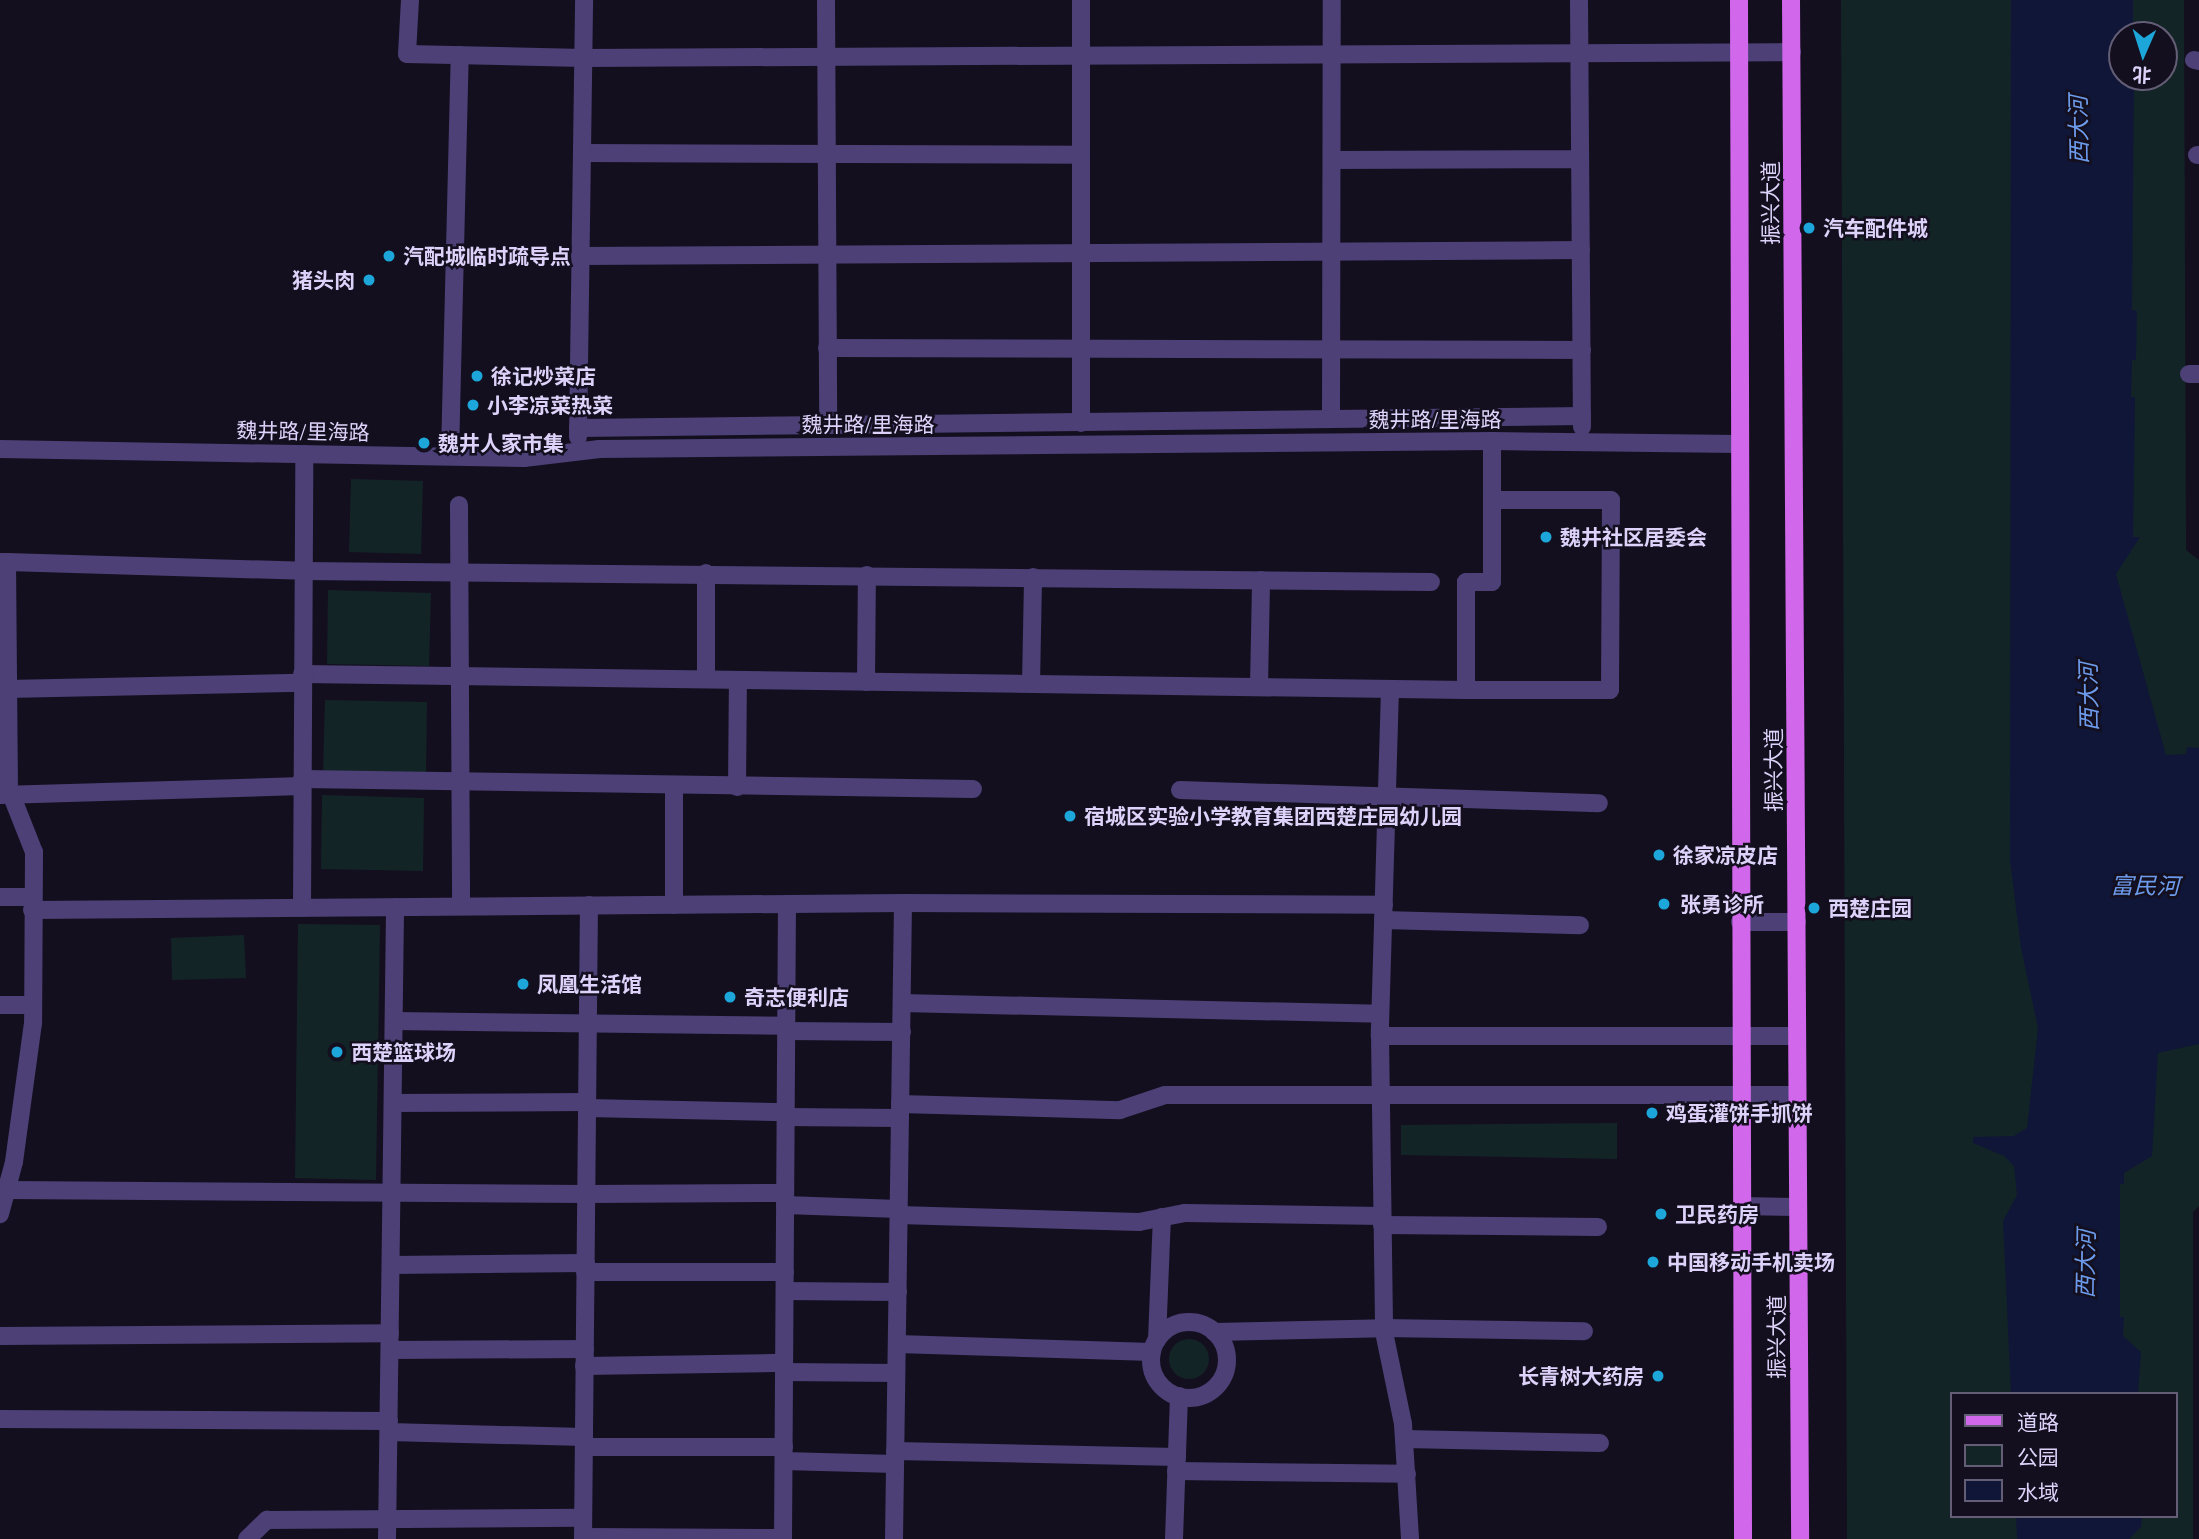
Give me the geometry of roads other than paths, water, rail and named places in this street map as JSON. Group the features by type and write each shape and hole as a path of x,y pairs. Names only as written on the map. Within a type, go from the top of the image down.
{"main road":[{"name":"振兴大道","path":"1739,0 1738,444 1743,1539"},
{"name":"振兴大道","path":"1791,0 1800,1539"}],"street":[{"path":"410,0 407,54 583,58 1792,52"},
{"path":"578,451 584,0"},
{"path":"826,0 828,425"},
{"path":"1081,0 1081,422"},
{"path":"1331,419 1332,0"},
{"path":"1579,0 1582,441"},
{"path":"450,454 460,55"},
{"path":"582,153 1081,155"},
{"path":"1332,160 1580,159"},
{"path":"580,256 1581,250"},
{"path":"827,348 1582,350"},
{"path":"578,428 1582,416"},
{"path":"1466,690 1466,582 1492,582 1492,441"},
{"name":"魏井路/里海路","path":"0,449 450,454 524,458 578,451 1492,441 1738,444"},
{"path":"302,908 304,454"},
{"path":"5,679 461,676 1610,690 1611,500 1492,500"},
{"path":"459,505 461,906"},
{"path":"0,1214 8,1190 19,1125 33,1005 34,852 6,794 3,562 303,571 1431,582"},
{"path":"706,573 706,679"},
{"path":"866,681 867,575"},
{"path":"1031,684 1033,577"},
{"path":"1259,687 1261,580"},
{"path":"737,787 738,680"},
{"path":"1390,688 1380,1014 1384,1328 1404,1439 1410,1539"},
{"path":"6,794 302,783 973,789"},
{"path":"674,786 674,905"},
{"path":"1180,790 1599,803"},
{"path":"0,897 33,904 302,908 903,903 1383,913 1580,925"},
{"path":"894,1539 903,903"},
{"path":"247,1539 267,1520 387,1520 783,1539 788,904"},
{"path":"583,1531 589,905"},
{"path":"387,1539 395,907"},
{"path":"1740,922 1797,922"},
{"path":"902,1003 1380,1014"},
{"path":"0,1004 33,1005"},
{"path":"394,1021 588,1023 902,1032"},
{"path":"1380,1036 1797,1035"},
{"path":"393,1103 587,1105 786,1115 900,1111 1120,1110 1165,1095 1797,1095"},
{"path":"0,1124 19,1125"},
{"path":"8,1190 586,1194 785,1199 899,1212 1139,1222 1185,1213 1598,1227"},
{"path":"1741,1206 1798,1207"},
{"path":"897,1344 1154,1346 1175,1324 1200,1323 1214,1332 1226,1348 1227,1360 1220,1383 1199,1397 1179,1396 1163,1387 1155,1377 1154,1346 1162,1217"},
{"path":"391,1265 785,1272"},
{"path":"785,1291 898,1293"},
{"path":"1214,1332 1384,1328 1584,1331"},
{"path":"0,1336 390,1341 585,1357 896,1373"},
{"path":"1174,1539 1179,1396"},
{"path":"0,1419 389,1427 784,1454 1176,1464 1407,1474"},
{"path":"1404,1439 1600,1443"}],"water":[{"path":"2011,0 2133,0 2133,21 2108,21 2108,91 2134,91 2132,310 2137,311 2136,360 2132,360 2131,397 2135,397 2133,537 2140,537 2116,574 2166,755 2186,754 2187,747 2199,748 2199,1044 2158,1053 2152,1156 2124,1173 2124,1184 2120,1184 2120,1317 2124,1317 2123,1336 2141,1352 2138,1392 2011,1392 2003,1221 2017,1195 2014,1166 2004,1156 1973,1143 1973,1137 2014,1136 2027,1128 2038,1028 2021,948 2010,860"},
{"path":"2016,1518 2142,1518 2141,1527 2129,1539 2017,1539"}],"place":[{"name":"汽车配件城","path":"1809,228"},
{"name":"汽配城临时疏导点","path":"389,256"},
{"name":"猪头肉","path":"369,280"},
{"name":"徐记炒菜店","path":"477,376"},
{"name":"小李凉菜热菜","path":"473,405"},
{"name":"魏井人家市集","path":"424,443"},
{"name":"魏井社区居委会","path":"1546,537"},
{"name":"宿城区实验小学教育集团西楚庄园幼儿园","path":"1070,816"},
{"name":"徐家凉皮店","path":"1659,855"},
{"name":"张勇诊所","path":"1664,904"},
{"name":"西楚庄园","path":"1814,908"},
{"name":"凤凰生活馆","path":"523,984"},
{"name":"奇志便利店","path":"730,997"},
{"name":"西楚篮球场","path":"337,1052"},
{"name":"鸡蛋灌饼手抓饼","path":"1652,1113"},
{"name":"卫民药房","path":"1661,1214"},
{"name":"中国移动手机卖场","path":"1653,1262"},
{"name":"长青树大药房","path":"1658,1376"}],"water label":[{"name":"西大河","path":"2079,130"},
{"name":"西大河","path":"2089,697"},
{"name":"富民河","path":"2145,886"},
{"name":"西大河","path":"2086,1264"}]}
